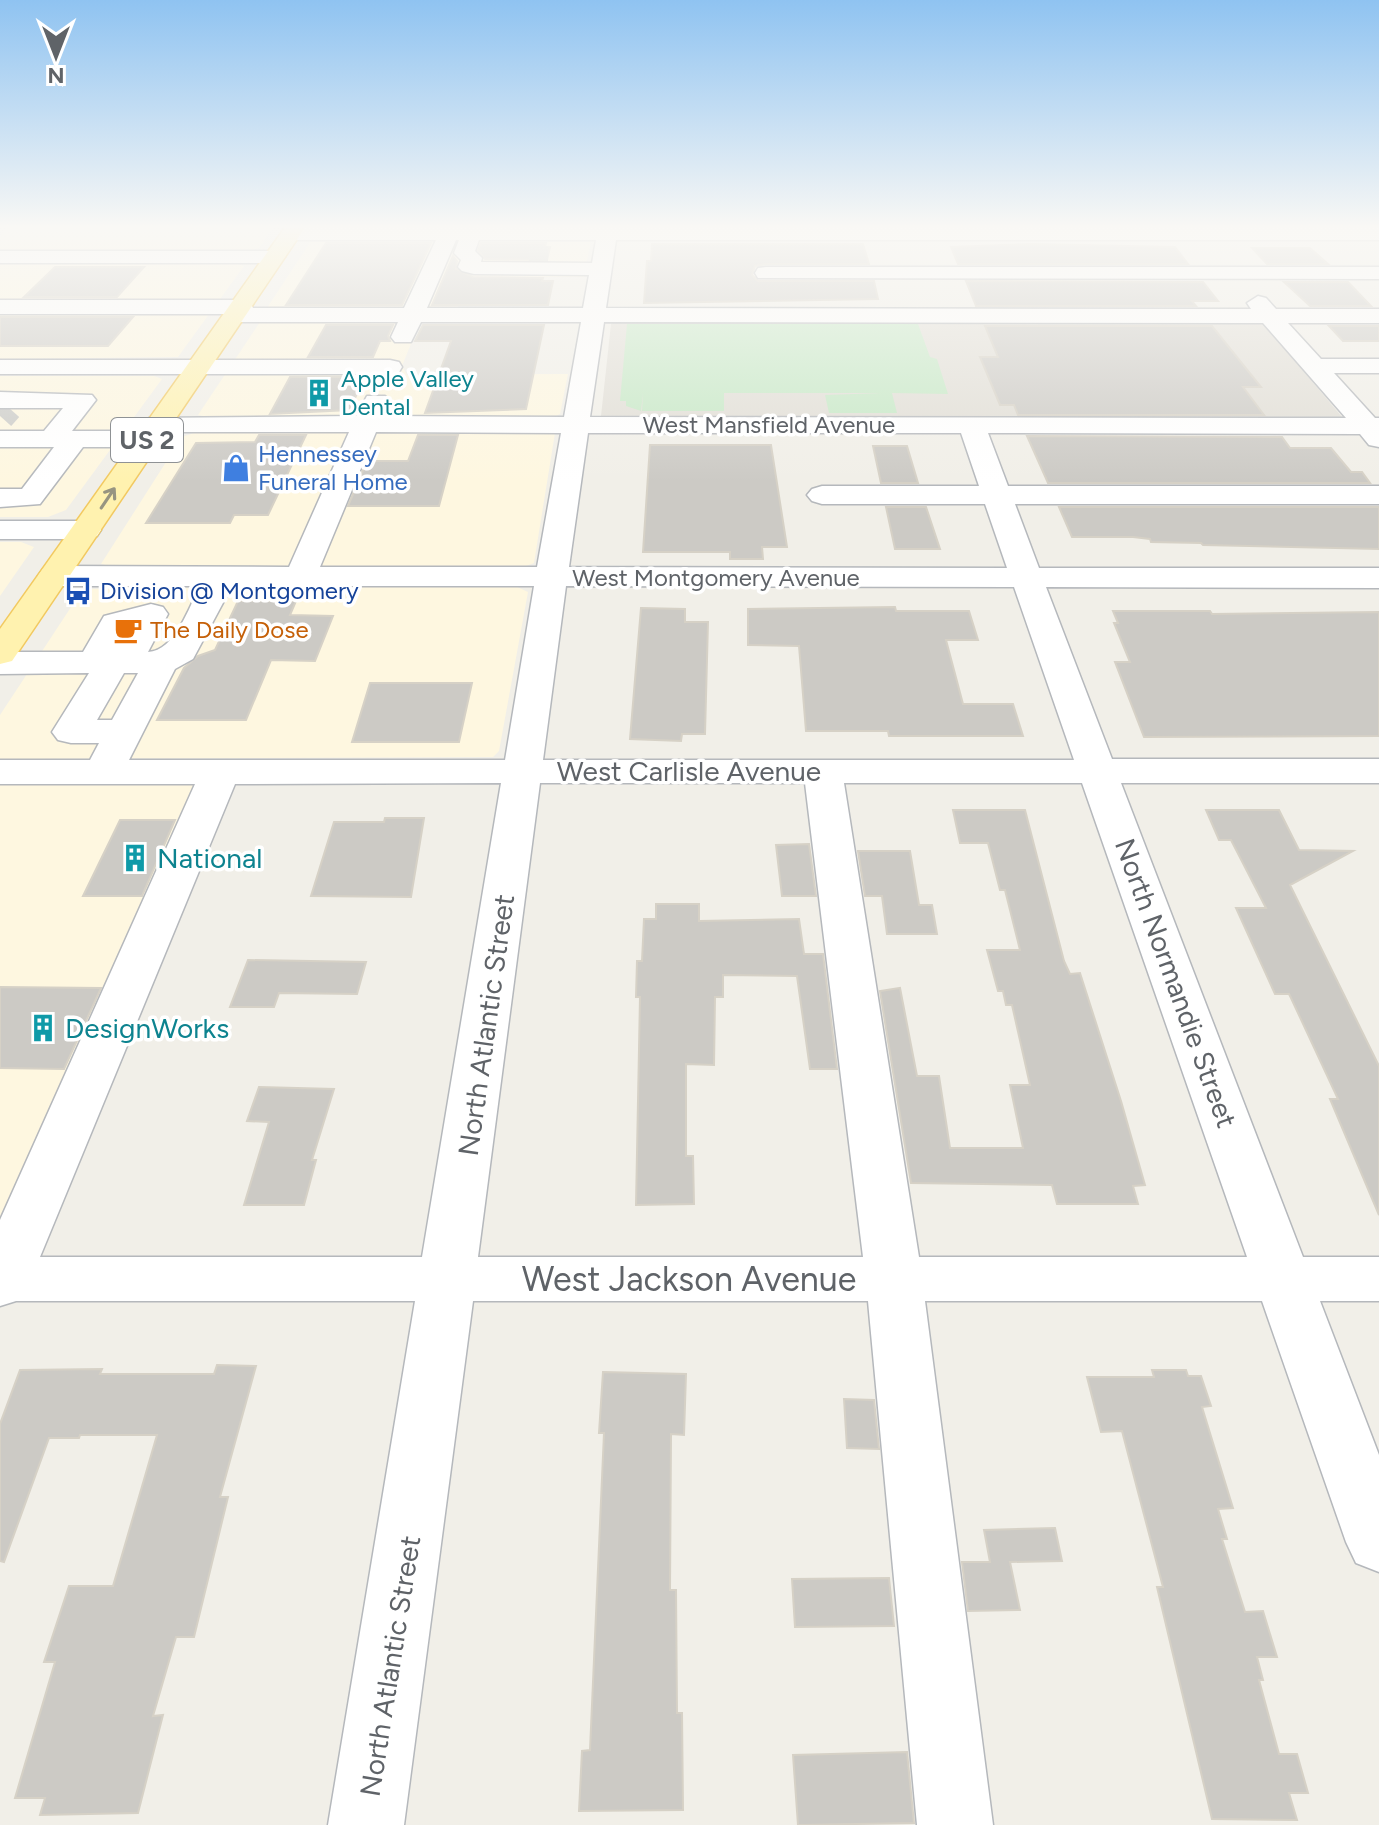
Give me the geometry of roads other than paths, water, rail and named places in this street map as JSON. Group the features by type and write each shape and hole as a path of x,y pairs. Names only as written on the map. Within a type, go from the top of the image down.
{"main road":[{"name":"US 2","path":"0,654 239,311"}],"street":[{"path":"239,311 290,337 384,367"},
{"path":"384,367 415,311"},
{"name":"North Atlantic Street","path":"366,1825 551,578 596,311"},
{"path":"931,311 933,315"},
{"path":"1266,311 1375,430"},
{"path":"0,367 201,367 290,337 413,315 933,315 983,326 1270,316 1379,316"},
{"path":"290,337 387,325 394,327 366,424 300,577"},
{"path":"259,393 290,337"},
{"path":"1316,366 1379,366"},
{"path":"12,402 56,367"},
{"path":"5,470 30,498 61,450 83,400 12,402"},
{"name":"West Mansfield Avenue","path":"5,470 13,456 147,440 366,424 971,425 1375,430"},
{"name":"North Normandie Street","path":"971,425 1379,1542"},
{"path":"822,495 1379,495"},
{"path":"0,530 86,530"},
{"name":"West Montgomery Avenue","path":"54,576 1379,578"},
{"path":"125,731 71,732 111,663 151,614 138,618 162,577"},
{"path":"0,663 161,662 181,652 221,577"},
{"path":"103,772 161,662"},
{"path":"823,771 894,1279 955,1825"},
{"name":"West Carlisle Avenue","path":"0,772 1379,771"},
{"path":"1,1281 220,772"},
{"name":"West Jackson Avenue","path":"1,1281 1379,1279"}],"tunnel":[{"path":"0,416 8,407"}],"place":[{"name":"Apple Valley Dental","path":"319,393"},
{"name":"Hennessey Funeral Home","path":"236,468"},
{"name":"Division @ Montgomery","path":"78,591"},
{"name":"The Daily Dose","path":"128,630"},
{"name":"National","path":"135,858"},
{"name":"DesignWorks","path":"43,1028"}]}
